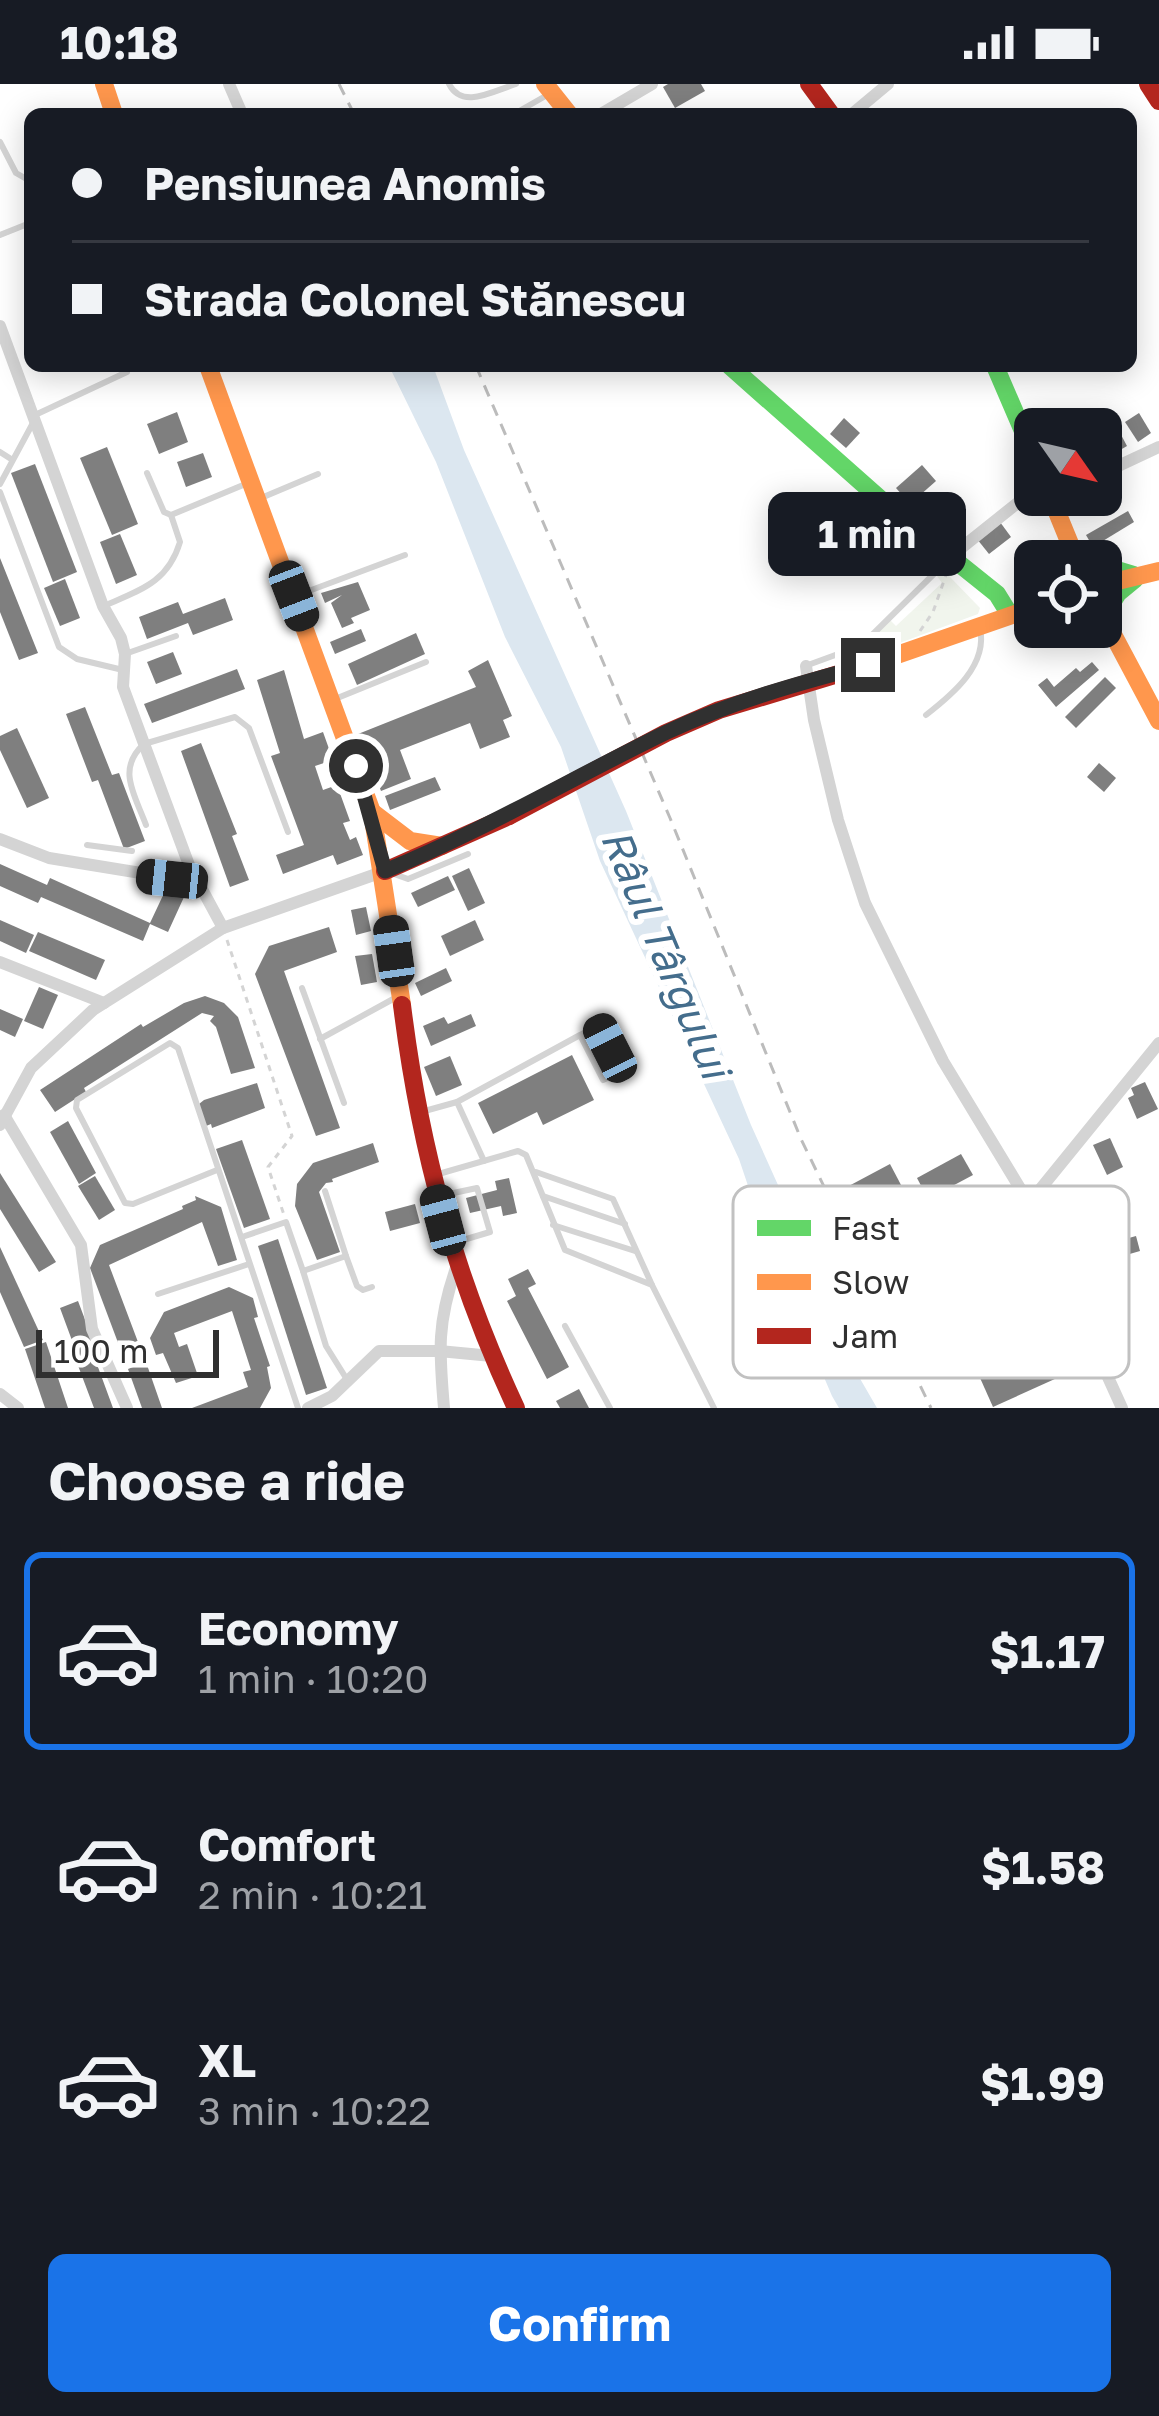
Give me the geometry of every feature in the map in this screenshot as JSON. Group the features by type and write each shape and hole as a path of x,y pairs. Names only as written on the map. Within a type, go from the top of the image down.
{"main road":[{"path":"1148,84 1159,101"},
{"path":"210,372 372,812 431,1176 457,1267 517,1408"},
{"path":"737,372 997,594 1010,615"},
{"path":"998,372 1014,410"},
{"path":"1122,590 1149,574"},
{"path":"385,871 447,846 719,710 1014,614"},
{"path":"1119,648 1159,722"},
{"path":"372,812 410,841 447,846"}],"street":[{"path":"611,108 652,84"},
{"path":"859,108 888,84"},
{"path":"0,326 5,351 35,416 103,606 115,622 125,654 123,687 196,882 223,928"},
{"path":"1122,464 1159,446"},
{"path":"950,557 1014,516"},
{"path":"806,666 838,820 872,919 943,1061 1019,1186"},
{"path":"0,839 49,858 196,882"},
{"path":"127,1408 92,1329 81,1245 1,1118 31,1068 104,1003 223,928 385,871"},
{"path":"0,962 104,1003"},
{"path":"1043,1186 1156,1045"},
{"path":"1156,1045 1159,1064"},
{"path":"444,1408 441,1310 457,1267"},
{"path":"312,1408 332,1396 380,1351 493,1356"},
{"path":"1108,1378 1122,1408"},
{"path":"0,1394 18,1408"}],"lane":[{"path":"448,84 466,100 516,84"},
{"path":"522,108 549,88"},
{"path":"0,142 16,173 24,178"},
{"path":"123,670 77,659 59,647 0,488 10,459 35,416 127,373"},
{"path":"0,452 10,459"},
{"path":"147,473 164,512 171,515 318,474"},
{"path":"103,606 156,584 165,574 180,542 171,515"},
{"path":"294,596 405,555"},
{"path":"806,666 871,636 950,557"},
{"path":"926,715 973,668 982,652 980,627"},
{"path":"125,654 176,636"},
{"path":"333,700 426,662"},
{"path":"146,825 128,764 145,744 236,717 244,721 288,832"},
{"path":"87,844 132,851"},
{"path":"101,868 104,850"},
{"path":"385,871 408,879 468,854"},
{"path":"302,988 344,1103"},
{"path":"320,1039 400,995"},
{"path":"418,1113 457,1102 580,1035 598,1026 621,1071 603,1080 580,1035"},
{"path":"217,1170 133,1204 125,1203 76,1108 77,1100 170,1043 178,1048 298,1408"},
{"path":"457,1102 484,1161"},
{"path":"431,1176 518,1150 535,1171 560,1244 573,1256 652,1285"},
{"path":"535,1171 613,1199 714,1408"},
{"path":"437,1196 477,1188 490,1232 450,1244"},
{"path":"325,1191 358,1286 363,1290 372,1287"},
{"path":"543,1196 626,1224"},
{"path":"240,1237 286,1222 333,1362 348,1379"},
{"path":"553,1225 638,1252"},
{"path":"303,1271 346,1256"},
{"path":"158,1294 249,1264"},
{"path":"565,1326 610,1408"}],"path":[{"path":"906,652 933,612 950,557"},
{"path":"223,928 292,1136 268,1167 286,1222"}],"shaded area":[{"path":"937,576 949,576 980,608 978,614 859,658 890,620 896,626 942,583"}],"water":[{"name":"Râul Târgului","path":"392,372 435,372 464,450 626,811 778,1186 748,1186 600,861 561,747 505,637 436,462"},
{"path":"824,1378 860,1378 877,1408 839,1408"}],"building":[{"path":"701,84 705,91 675,108 663,87"},
{"path":"177,412 188,442 159,454 147,424"},
{"path":"1139,413 1151,433 1138,442 1125,422"},
{"path":"844,418 860,433 846,448 830,434"},
{"path":"107,447 138,524 112,535 80,458"},
{"path":"203,453 212,477 186,487 177,462"},
{"path":"35,464 77,572 53,582 11,473"},
{"path":"922,465 936,481 910,504 896,488"},
{"path":"888,510 896,520 868,542 860,532"},
{"path":"1128,511 1134,522 1104,540 1089,540 1086,535"},
{"path":"1000,522 1011,537 989,554 977,539"},
{"path":"120,534 137,575 116,584 100,542"},
{"path":"0,558 38,653 19,660 0,612"},
{"path":"65,579 80,618 60,626 44,588"},
{"path":"358,582 370,610 342,628 331,603 342,595 325,603 321,593"},
{"path":"225,598 233,620 193,635 188,623 147,639 139,617 178,602 183,614"},
{"path":"361,629 366,641 335,654 330,642"},
{"path":"416,633 425,654 357,685 348,664"},
{"path":"173,652 182,674 156,684 147,662"},
{"path":"488,660 512,716 503,720 510,737 480,749 470,723 400,750 411,779 381,791 358,734 476,687 468,671"},
{"path":"1092,662 1099,670 1056,707 1038,685 1047,678 1054,687 1076,668 1080,672"},
{"path":"237,669 245,689 152,723 144,704"},
{"path":"284,670 304,739 323,732 333,760 315,766 323,790 337,785 350,821 343,823 350,840 356,837 363,855 337,865 333,855 283,874 276,855 304,845 271,756 280,753 257,680"},
{"path":"1105,677 1116,688 1076,728 1065,717"},
{"path":"85,707 112,775 119,773 145,841 124,849 66,714"},
{"path":"17,728 49,798 27,808 0,750 0,736"},
{"path":"201,743 237,834 232,836 249,880 230,887 181,751"},
{"path":"1099,763 1116,778 1104,792 1087,777"},
{"path":"435,777 441,790 390,810 385,796"},
{"path":"0,864 47,885 50,878 150,923 166,889 184,897 168,932 150,924 143,941 41,897 38,903 0,886"},
{"path":"469,868 485,903 468,911 452,876"},
{"path":"448,876 455,890 418,907 411,893"},
{"path":"366,907 371,931 356,935 351,910"},
{"path":"0,920 34,935 26,953 0,941"},
{"path":"475,920 484,940 450,956 441,936"},
{"path":"329,927 337,952 284,971 340,1128 316,1136 255,974 269,946"},
{"path":"38,932 105,960 96,980 29,951"},
{"path":"372,954 377,982 361,985 355,956"},
{"path":"446,968 452,981 421,996 415,983"},
{"path":"39,987 58,995 43,1029 24,1021"},
{"path":"205,996 224,1003 238,1017 255,1068 231,1074 210,1021 214,1016 202,1013 84,1088 86,1092 55,1112 40,1090 141,1024"},
{"path":"0,1009 23,1019 15,1037 0,1030"},
{"path":"471,1014 476,1026 431,1046 423,1026 444,1017 448,1024"},
{"path":"572,1055 594,1100 543,1125 537,1112 493,1134 478,1103"},
{"path":"450,1056 462,1085 436,1096 424,1067"},
{"path":"1145,1082 1158,1109 1137,1119 1128,1098 1134,1095 1131,1088"},
{"path":"257,1083 265,1108 212,1128 206,1126 199,1104"},
{"path":"68,1121 96,1173 79,1184 50,1132"},
{"path":"1110,1138 1123,1167 1107,1175 1093,1145"},
{"path":"242,1140 270,1219 244,1228 216,1149"},
{"path":"373,1143 379,1162 332,1179 319,1192 340,1252 317,1260 295,1206 297,1184 313,1163"},
{"path":"961,1154 973,1175 952,1186 921,1186 917,1178"},
{"path":"890,1164 902,1186 849,1186"},
{"path":"0,1173 56,1262 39,1272 0,1209"},
{"path":"95,1176 115,1210 99,1220 78,1186"},
{"path":"509,1178 517,1213 503,1216 501,1206 470,1213 466,1198 497,1190 495,1181"},
{"path":"195,1196 221,1207 237,1260 218,1266 202,1222 109,1265 138,1342 120,1348 90,1268 100,1245 183,1209"},
{"path":"415,1204 420,1223 390,1231 385,1212"},
{"path":"1136,1236 1140,1251 1129,1254 1129,1238"},
{"path":"278,1239 327,1388 306,1395 258,1246"},
{"path":"0,1247 43,1340 24,1347 0,1292"},
{"path":"528,1269 536,1284 528,1288 569,1367 547,1379 507,1301 516,1296 508,1279"},
{"path":"229,1287 253,1298 271,1388 260,1408 192,1408 248,1387 243,1372 251,1370 232,1311 174,1333 179,1347 187,1344 198,1376 176,1383 163,1353 156,1355 150,1338 164,1312"},
{"path":"78,1301 113,1408 94,1408 74,1355 60,1308"},
{"path":"46,1342 68,1408 45,1408 25,1349"},
{"path":"146,1362 162,1408 142,1408 128,1369"},
{"path":"980,1378 1057,1378 993,1407"},
{"path":"579,1389 589,1408 560,1408 556,1401"}],"railway":[{"path":"339,84 351,108"},
{"path":"479,372 824,1186"},
{"path":"917,1378 931,1408"}],"traffic: fast":[{"path":"737,372 896,513 997,594 1010,615"},
{"path":"998,372 1014,410"},
{"path":"1122,571 1134,575"},
{"path":"1122,590 1135,579"}],"traffic: slow":[{"path":"104,84 112,108"},
{"path":"545,84 564,108"},
{"path":"210,372 372,812 402,1005"},
{"path":"1059,516 1068,540"},
{"path":"1122,580 1159,571"},
{"path":"868,665 1014,614"},
{"path":"1120,648 1159,721"},
{"path":"372,812 410,841 442,846"}],"traffic: jam":[{"path":"809,84 827,108"},
{"path":"1148,84 1159,101"},
{"path":"509,816 719,710 868,665"},
{"path":"385,871 509,816"},
{"path":"402,1005 442,1211 516,1408"}],"route":[{"path":"356,766 385,871 447,846 719,710 868,665"}]}
